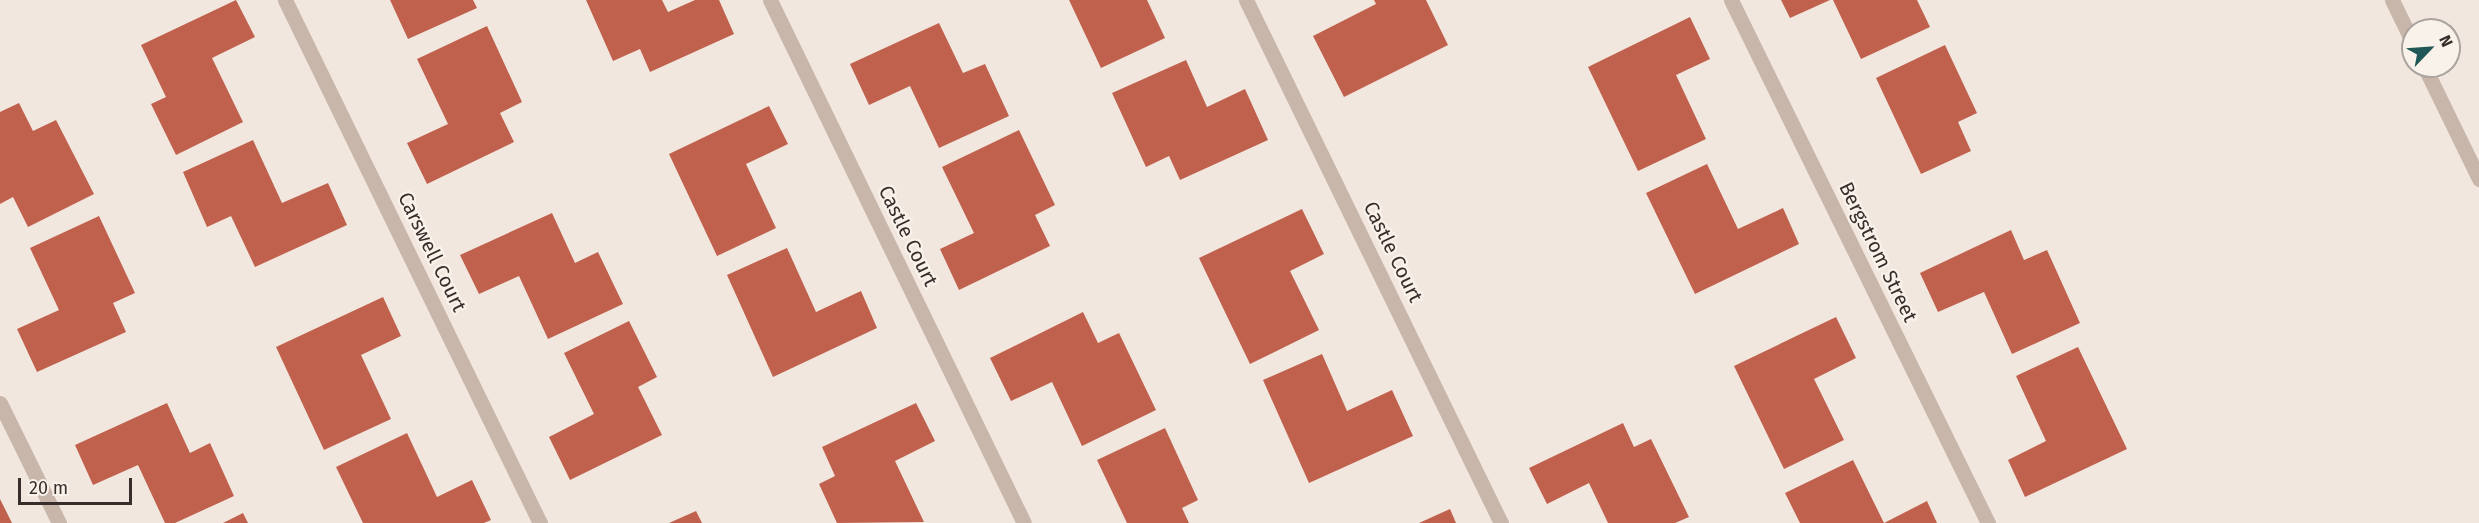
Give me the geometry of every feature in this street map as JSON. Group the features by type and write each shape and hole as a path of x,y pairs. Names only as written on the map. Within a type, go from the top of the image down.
{"street":[{"name":"Carswell Court","path":"285,0 540,523"},
{"name":"Castle Court","path":"770,0 1024,523"},
{"name":"Castle Court","path":"1246,0 1502,523"},
{"name":"Bergstrom Street","path":"1731,0 1988,523"},
{"path":"2392,0 2401,18"},
{"path":"2431,78 2474,154 2479,179"},
{"path":"0,403 58,523"}],"building":[{"path":"236,0 255,37 212,58 243,122 176,155 151,104 166,97 141,45"},
{"path":"390,0 473,0 477,8 408,39"},
{"path":"586,0 662,0 668,12 695,0 719,0 734,34 650,72 640,49 613,61"},
{"path":"1069,0 1147,0 1165,38 1101,68"},
{"path":"1374,0 1426,0 1448,45 1344,97 1313,36 1376,4"},
{"path":"1781,0 1830,0 1790,18"},
{"path":"1833,0 1917,0 1930,27 1861,59"},
{"path":"1690,17 1710,59 1676,75 1706,139 1638,171 1588,67"},
{"path":"939,23 963,73 985,64 1009,116 939,148 910,86 869,105 850,64"},
{"path":"487,26 522,102 500,113 514,142 427,184 407,143 448,124 417,59"},
{"path":"1945,45 1977,113 1958,122 1971,151 1921,174 1876,78"},
{"path":"1186,60 1207,107 1245,89 1268,140 1180,180 1169,156 1146,167 1112,93"},
{"path":"19,103 33,131 56,120 94,194 28,227 13,197 0,204 0,112"},
{"path":"769,106 788,144 746,164 776,228 717,256 669,154"},
{"path":"1019,130 1055,205 1035,215 1050,246 959,290 940,249 974,233 942,167"},
{"path":"253,140 282,203 328,183 347,225 255,267 231,216 207,227 183,172"},
{"path":"1707,164 1738,229 1783,208 1799,244 1695,294 1646,193"},
{"path":"1302,209 1324,254 1290,271 1319,330 1250,364 1199,258"},
{"path":"552,213 575,263 598,252 623,304 548,339 519,276 479,294 460,255"},
{"path":"99,216 135,293 113,303 126,332 37,372 17,329 59,310 30,248"},
{"path":"2011,230 2024,260 2047,250 2080,323 2012,354 1984,292 1938,312 1920,273"},
{"path":"787,248 816,312 861,291 877,328 773,377 727,275"},
{"path":"383,297 401,336 361,355 391,419 324,450 276,347"},
{"path":"1083,312 1098,343 1119,333 1156,410 1082,446 1052,382 1011,401 990,358"},
{"path":"1836,317 1856,358 1814,379 1844,440 1784,469 1734,366"},
{"path":"629,321 657,377 638,387 662,435 570,480 549,437 594,414 564,353"},
{"path":"2078,347 2127,449 2025,497 2008,460 2046,441 2016,376"},
{"path":"1322,354 1347,411 1392,390 1413,436 1309,483 1263,380"},
{"path":"167,403 190,453 210,443 234,496 175,523 165,523 138,465 93,485 75,445"},
{"path":"916,403 935,441 895,461 924,522 837,523 819,484 835,476 822,447"},
{"path":"1623,423 1634,447 1651,439 1689,517 1675,523 1608,523 1589,483 1547,504 1529,468"},
{"path":"1165,428 1198,500 1182,508 1189,523 1127,523 1097,460"},
{"path":"407,433 437,497 472,480 491,520 484,523 363,523 336,467"},
{"path":"1853,460 1884,523 1800,523 1785,493"},
{"path":"0,499 12,523 0,523"},
{"path":"1927,501 1937,523 1884,523"},
{"path":"1450,509 1456,523 1419,523"},
{"path":"696,511 702,523 669,523"},
{"path":"243,513 248,523 223,523"}]}
